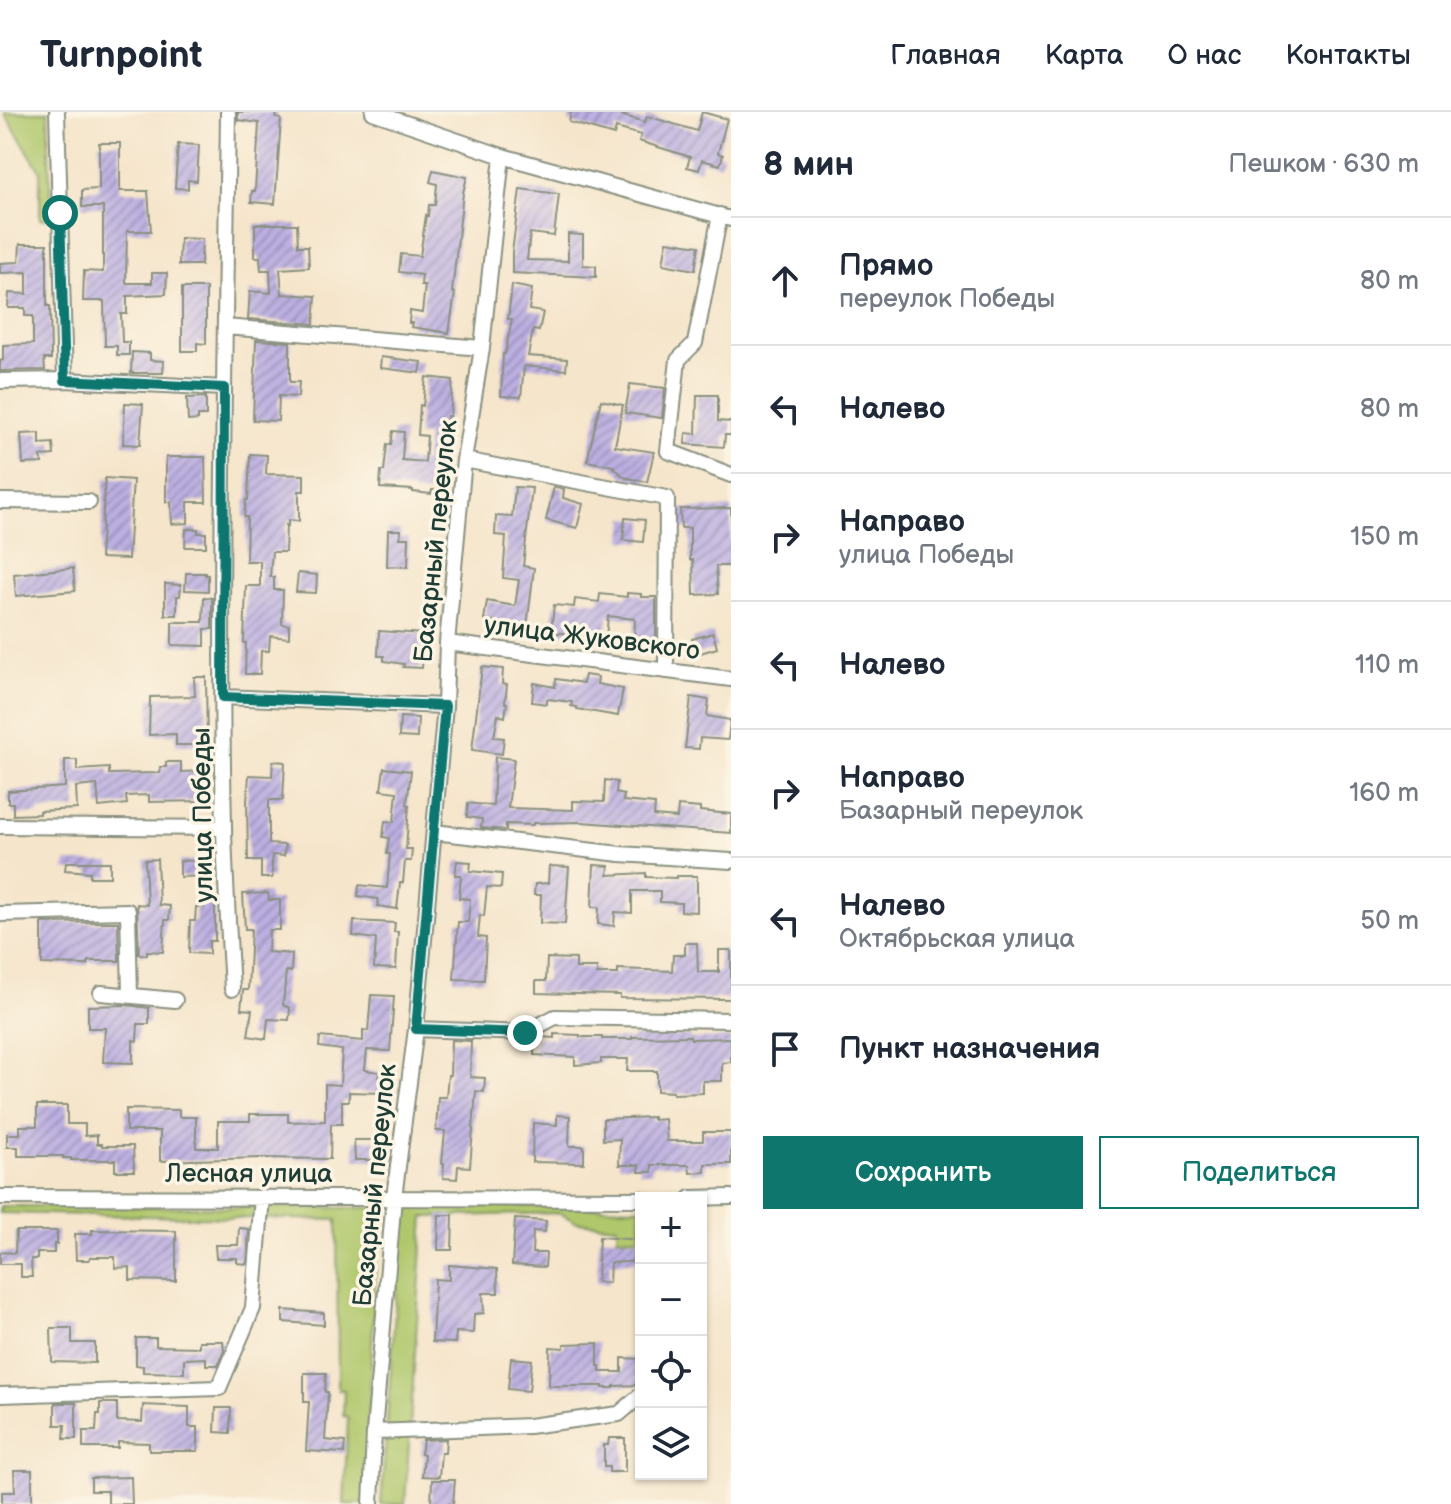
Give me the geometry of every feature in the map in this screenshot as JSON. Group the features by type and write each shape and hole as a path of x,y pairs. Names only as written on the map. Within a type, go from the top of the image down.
{"street":[{"path":"57,112 65,380"},
{"name":"улица Победы","path":"228,112 223,697 224,828 232,989"},
{"path":"382,113 502,156 725,217 695,343 678,360 668,451 731,475"},
{"name":"Базарный переулок","path":"371,1504 394,1197 416,1029 464,460 482,348 502,156"},
{"path":"225,327 482,348"},
{"path":"0,381 65,380 224,388"},
{"path":"464,460 667,498 666,671"},
{"path":"0,501 89,502"},
{"name":"улица Жуковского","path":"447,643 731,679"},
{"path":"223,697 445,706"},
{"path":"0,826 224,828"},
{"path":"434,832 620,854 731,861"},
{"path":"0,914 128,911 130,995"},
{"path":"101,993 175,1000"},
{"path":"416,1029 525,1033 555,1017 731,1020"},
{"name":"Лесная улица","path":"0,1197 635,1199"},
{"path":"0,1395 219,1388 253,1308 262,1197"},
{"path":"707,1198 731,1197"},
{"path":"374,1432 529,1426 619,1414 635,1400"}],"green space":[{"path":"4,112 48,112 51,219 40,219 40,171"},
{"path":"424,1205 635,1208 635,1237 617,1238 617,1226 576,1222 560,1213 424,1217 405,1504 381,1504 402,1217 411,1208"},
{"path":"0,1206 378,1208 365,1504 344,1504 348,1417 343,1416 344,1390 338,1390 337,1220 0,1213"}],"building":[{"path":"238,112 277,112 276,118 281,119 275,204 251,202 252,191 255,191 259,123 238,120"},
{"path":"571,112 622,112 621,115 645,122 647,116 697,131 702,112 727,119 718,153 723,155 720,165 702,160 699,170 687,167 690,157 639,141 641,135 616,128 614,135 569,122"},
{"path":"99,143 120,143 120,191 148,191 151,231 127,231 126,283 152,283 152,273 167,273 166,294 127,296 127,314 121,314 122,342 129,342 129,355 117,355 117,346 105,346 104,301 83,301 84,271 103,272 103,207 82,207 82,190 99,189"},
{"path":"178,144 199,145 197,181 188,180 188,189 175,188"},
{"path":"433,170 467,177 449,333 411,327 410,311 422,313 425,285 421,285 422,275 399,272 401,254 420,256 426,215 429,205 435,205 437,184 430,182"},
{"path":"520,189 559,194 554,236 530,233 527,260 568,261 568,234 583,235 583,265 596,266 596,277 512,273"},
{"path":"255,224 297,224 298,246 308,246 309,267 280,269 282,294 316,296 314,324 248,319 250,291 271,293 270,270 261,270 260,257 255,257"},
{"path":"180,238 202,239 201,265 179,265"},
{"path":"667,241 699,246 695,270 663,264"},
{"path":"20,244 47,244 51,359 44,359 45,370 0,371 3,345 33,344 33,316 25,316 25,308 8,308 9,293 27,294 27,272 0,273 0,263 19,262"},
{"path":"512,285 532,289 529,310 543,312 539,331 533,330 528,356 567,359 566,370 524,366 521,397 501,396 503,354 512,319 508,319"},
{"path":"182,288 206,288 206,344 197,343 197,351 182,351"},
{"path":"256,340 290,342 290,382 299,382 298,397 279,396 278,421 253,420"},
{"path":"132,352 150,353 150,360 164,361 163,373 131,373"},
{"path":"381,357 422,362 420,373 380,368"},
{"path":"426,377 453,380 438,490 432,490 431,494 380,488 387,444 391,445 393,431 404,432 402,460 425,462 427,436 418,435"},
{"path":"630,384 665,388 662,418 625,413"},
{"path":"697,395 718,395 718,421 731,422 731,435 725,435 724,447 685,444 686,433 696,434"},
{"path":"206,397 206,416 188,421 187,398"},
{"path":"601,400 623,405 615,446 654,452 647,482 624,477 613,466 587,461"},
{"path":"125,403 143,404 140,445 123,444"},
{"path":"40,433 40,444 53,443 54,455 41,456 42,463 23,464 21,434"},
{"path":"250,454 267,455 266,474 304,475 304,491 299,491 299,521 288,520 285,552 272,552 270,577 274,577 274,590 283,590 282,624 289,625 289,638 270,636 269,651 261,651 260,674 245,674 246,586 260,586 260,561 246,561 247,517 244,517"},
{"path":"166,457 205,457 206,502 188,502 188,523 172,524 171,502 166,502"},
{"path":"105,478 133,480 128,559 100,558"},
{"path":"515,487 532,488 523,566 534,568 527,627 484,620 487,601 515,606 519,580 503,578 506,536 495,535 496,516 512,517"},
{"path":"554,487 564,489 563,498 583,504 577,528 546,520"},
{"path":"731,508 731,566 716,566 718,594 694,595 690,528 681,528 680,509"},
{"path":"625,518 645,520 643,542 623,540"},
{"path":"186,529 206,533 206,547 185,547"},
{"path":"388,530 401,530 400,538 409,538 408,567 387,566"},
{"path":"73,568 75,591 16,596 14,574"},
{"path":"186,573 208,575 208,591 185,590"},
{"path":"298,573 317,575 316,593 296,592"},
{"path":"165,584 181,585 180,596 177,596 177,615 165,615"},
{"path":"627,593 656,597 656,643 634,642 635,619 608,616 606,639 551,632 554,605 574,607 575,599 599,602 600,594 627,597"},
{"path":"204,597 212,598 212,629 205,629 205,646 172,645 172,622 203,622"},
{"path":"379,631 424,634 422,668 403,667 404,664 384,661 384,656 378,656"},
{"path":"713,633 717,648 697,654 692,639"},
{"path":"482,667 503,669 502,684 507,685 505,717 498,715 494,737 504,738 502,754 472,750"},
{"path":"585,675 598,677 597,684 623,689 618,716 577,709 571,706 572,702 547,699 547,704 532,702 534,683 555,687 556,679 583,683"},
{"path":"194,677 206,677 207,745 176,745 176,734 149,735 150,697 195,696"},
{"path":"691,697 709,700 707,716 730,720 728,740 700,738 699,749 685,748"},
{"path":"400,717 418,718 417,738 399,737"},
{"path":"495,757 514,759 508,808 573,810 573,801 604,802 605,780 617,782 616,793 624,795 623,801 655,804 654,816 677,818 678,806 731,814 731,833 581,822 506,824 506,830 481,828 482,819 467,817 468,803 493,806"},
{"path":"65,760 77,760 77,770 109,768 109,774 160,773 160,767 166,767 166,762 181,762 181,772 207,771 207,801 149,802 149,795 126,796 127,804 99,807 97,785 76,787 77,809 13,815 13,803 8,803 8,791 65,787"},
{"path":"273,761 285,762 283,800 269,800 269,844 285,845 284,856 272,855 272,878 261,878 261,861 248,861 249,775 272,776"},
{"path":"384,768 411,771 406,849 412,849 411,861 405,861 397,909 378,906 378,899 358,896 359,885 387,888 389,838 383,837 385,821 394,822 397,792 381,790"},
{"path":"157,859 159,905 170,906 169,920 165,920 163,952 139,954 137,904 147,905 145,860"},
{"path":"211,860 211,876 180,877 180,861"},
{"path":"457,861 471,862 470,871 502,874 501,888 487,887 484,916 480,915 478,937 486,938 484,980 454,979 458,922 468,922 470,899 459,898 461,875 455,875"},
{"path":"66,862 110,862 110,877 90,877 90,872 65,870"},
{"path":"594,865 609,866 608,875 646,873 646,877 697,876 697,912 681,911 681,903 660,902 660,891 632,891 632,913 615,912 614,926 598,924 599,907 592,907"},
{"path":"549,866 569,867 565,924 540,923 541,895 534,895 535,884 548,883"},
{"path":"268,893 269,900 280,900 280,930 269,930 268,952 292,954 291,972 286,971 283,1005 290,1008 289,1020 268,1019 266,1039 248,1036 252,1010 241,1009 243,990 248,990 251,929 245,929 243,894"},
{"path":"204,898 215,899 215,941 209,941 209,954 189,953 190,921 195,921 196,907 204,907"},
{"path":"354,921 395,923 394,932 398,932 396,969 374,968 376,939 353,936"},
{"path":"118,922 119,961 88,961 88,965 42,964 42,923"},
{"path":"685,943 697,943 698,972 719,972 719,950 731,950 731,999 620,998 620,995 536,993 536,981 546,981 547,958 576,959 576,968 597,968 597,974 618,974 618,969 672,971 673,955 685,955"},
{"path":"371,995 394,996 390,1051 367,1050 365,1070 380,1072 379,1079 386,1079 384,1093 349,1092 349,1101 342,1101 342,1124 331,1124 330,1159 160,1161 160,1131 126,1131 126,1109 179,1110 179,1117 196,1117 196,1148 218,1148 218,1121 250,1121 250,1114 288,1114 288,1122 325,1121 325,1084 340,1085 342,1050 319,1047 320,1037 363,1041 363,1030 368,1031"},
{"path":"88,1006 149,1008 149,1024 138,1024 137,1041 133,1040 133,1063 103,1062 105,1028 88,1028"},
{"path":"554,1034 602,1039 731,1038 731,1062 722,1063 722,1081 703,1081 703,1093 673,1094 657,1091 657,1071 627,1071 628,1059 601,1059 601,1063 575,1065 575,1057 534,1055 535,1039 554,1038"},
{"path":"451,1040 471,1041 470,1077 485,1078 484,1092 476,1091 470,1167 458,1166 457,1179 443,1178 445,1131 436,1131 438,1097 446,1097 450,1075"},
{"path":"37,1105 67,1105 67,1124 85,1124 85,1136 97,1135 97,1144 133,1146 134,1171 115,1171 115,1160 18,1156 18,1147 7,1147 7,1134 20,1134 20,1126 37,1126"},
{"path":"557,1115 570,1116 569,1146 584,1146 584,1163 532,1162 533,1123 557,1125"},
{"path":"653,1117 653,1120 665,1119 667,1141 703,1141 703,1132 731,1132 731,1164 705,1164 705,1172 690,1173 689,1165 652,1165 652,1172 639,1172 639,1165 619,1165 620,1139 603,1140 603,1119"},
{"path":"354,1140 375,1140 375,1160 355,1160"},
{"path":"439,1215 453,1215 452,1250 438,1250"},
{"path":"515,1219 546,1221 545,1232 533,1231 532,1253 546,1253 545,1267 512,1265"},
{"path":"239,1228 249,1229 247,1264 237,1263 237,1258 216,1258 215,1245 238,1245"},
{"path":"92,1230 176,1231 176,1281 130,1280 130,1267 115,1268 115,1257 76,1260 75,1234 92,1234"},
{"path":"16,1231 57,1231 54,1253 37,1253 37,1259 31,1259 32,1277 21,1277 21,1264 0,1264 0,1252 15,1253"},
{"path":"599,1237 635,1240 635,1261 610,1263 609,1283 597,1282"},
{"path":"449,1265 497,1269 498,1293 483,1293 484,1313 474,1314 473,1333 456,1332 455,1343 432,1342 435,1279 449,1280"},
{"path":"283,1310 324,1313 324,1325 283,1322"},
{"path":"51,1328 72,1328 72,1343 95,1343 95,1363 52,1362"},
{"path":"136,1338 156,1338 156,1346 199,1347 199,1341 223,1341 224,1351 218,1365 206,1365 206,1358 184,1359 184,1373 143,1372 143,1366 136,1365"},
{"path":"598,1343 600,1372 622,1372 622,1358 635,1359 635,1385 614,1388 549,1386 550,1347 564,1348 564,1344"},
{"path":"511,1358 532,1360 529,1391 508,1389"},
{"path":"304,1373 326,1373 325,1440 345,1442 344,1453 306,1451 309,1402 304,1402"},
{"path":"55,1403 76,1403 76,1439 64,1439 65,1425 55,1425"},
{"path":"100,1403 117,1403 117,1421 142,1422 143,1405 189,1407 189,1427 198,1427 198,1451 149,1451 149,1443 118,1442 118,1448 83,1448 83,1431 96,1431"},
{"path":"216,1408 231,1408 230,1433 215,1432"},
{"path":"609,1438 625,1438 625,1472 609,1472 609,1467 604,1467 604,1445 608,1445"},
{"path":"446,1439 439,1477 422,1476 423,1440"},
{"path":"14,1470 32,1470 32,1504 2,1504 2,1492 15,1492"},
{"path":"131,1477 132,1504 108,1504 108,1491 91,1491 91,1478"},
{"path":"432,1480 455,1480 453,1504 431,1504"}],"route":[{"path":"60,213 65,380 224,388 223,697 445,706 416,1029 525,1033"}]}
